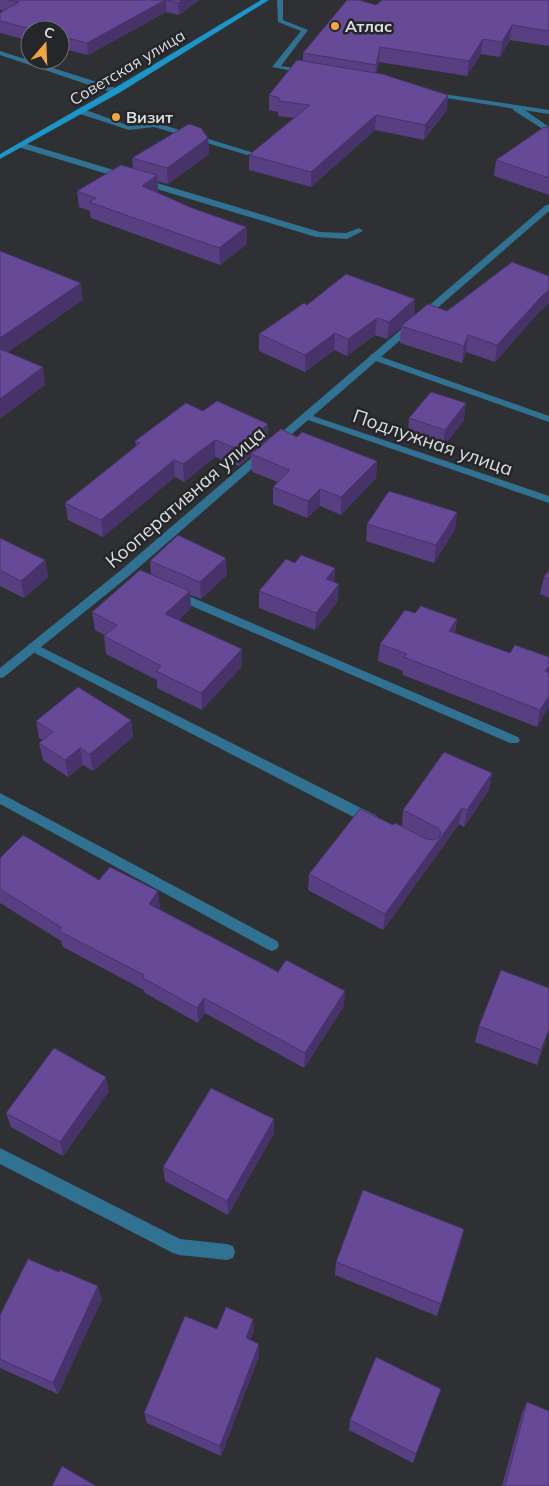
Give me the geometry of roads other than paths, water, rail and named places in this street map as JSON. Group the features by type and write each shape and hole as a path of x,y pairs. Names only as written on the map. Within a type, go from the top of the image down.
{"street":[{"name":"Советская улица","path":"1,155 116,91 266,0"},
{"path":"280,0 280,22 306,30 276,67 315,74"},
{"path":"0,53 116,91"},
{"path":"425,93 549,112"},
{"path":"516,108 549,131"},
{"path":"80,111 129,128 154,125 250,153"},
{"path":"21,145 318,235 347,236 358,231"},
{"name":"Кооперативная улица","path":"0,674 130,575 305,416 549,207"},
{"path":"373,357 549,419"},
{"name":"Подлужная улица","path":"305,416 549,500"},
{"path":"162,588 514,740"},
{"path":"34,647 386,827"},
{"path":"0,798 272,945"},
{"path":"0,1156 179,1247 227,1252"}],"place":[{"name":"Атлас","path":"335,26"},
{"name":"Визит","path":"116,117"}]}
